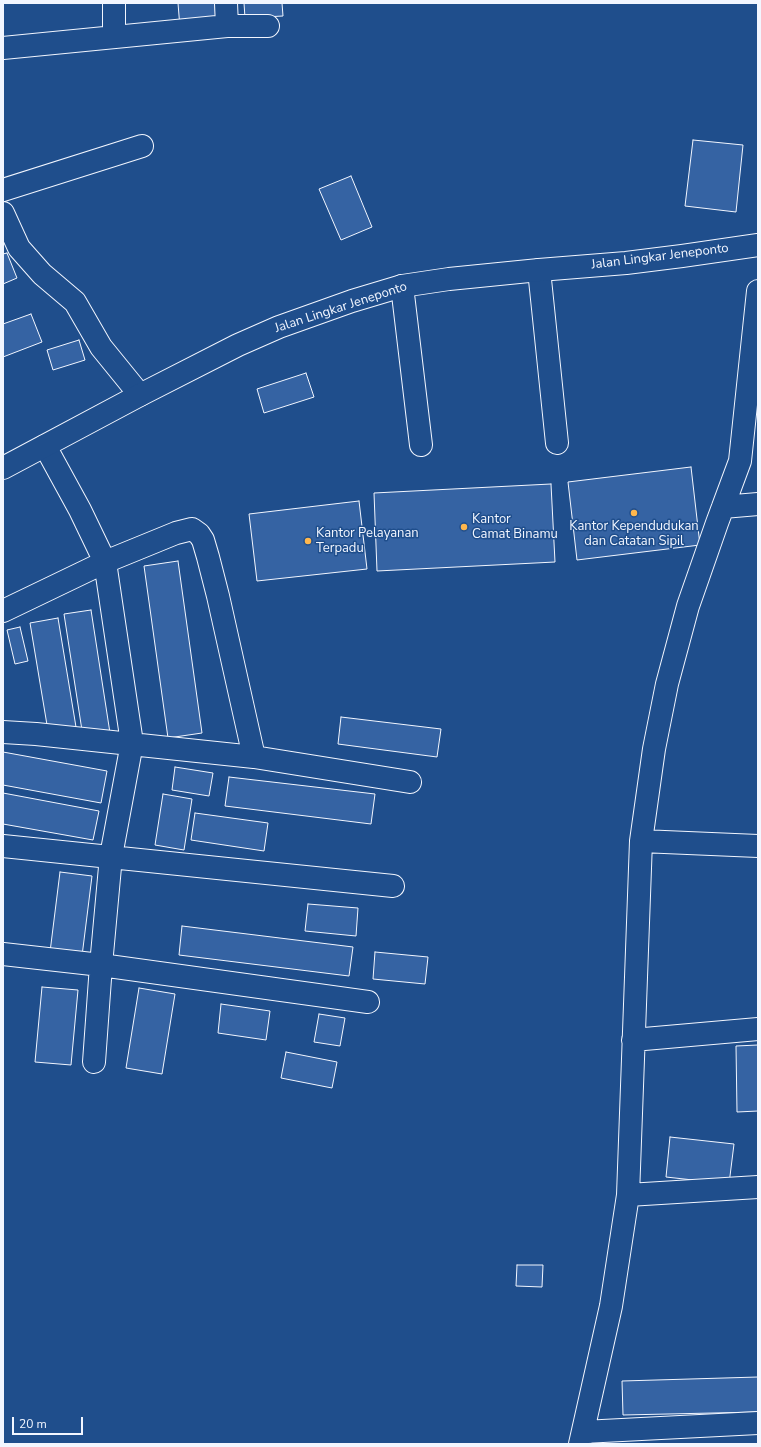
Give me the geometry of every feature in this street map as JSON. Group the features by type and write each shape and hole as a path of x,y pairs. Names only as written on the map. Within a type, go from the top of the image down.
{"street":[{"path":"114,3 114,37"},
{"path":"226,3 227,26"},
{"path":"3,48 227,26 268,26"},
{"path":"3,190 142,146"},
{"path":"3,213 19,248 42,274 75,302 101,347 140,395"},
{"name":"Jalan Lingkar Jeneponto","path":"3,468 238,345 280,327 352,301 402,286 449,279 633,262 758,244"},
{"path":"539,270 556,443"},
{"path":"402,286 421,444"},
{"path":"758,291 740,461 688,606 667,684 654,748 641,841 628,1195 611,1306 582,1438 758,1423"},
{"path":"45,446 80,510 105,562 132,744 111,856 94,1062"},
{"path":"723,507 758,504"},
{"path":"3,611 105,562 176,533 192,529 199,534 203,540 218,596 254,757"},
{"path":"3,732 254,757 410,782"},
{"path":"641,841 758,846"},
{"path":"3,846 393,886"},
{"path":"3,954 101,965 368,1002"},
{"path":"633,1040 758,1029"},
{"path":"628,1195 758,1187"}],"building":[{"path":"178,3 215,3 216,26 180,28"},
{"path":"244,3 282,3 283,16 245,18"},
{"path":"693,140 743,145 736,212 685,206"},
{"path":"351,176 372,227 341,240 319,189"},
{"path":"7,253 17,278 3,284 3,254"},
{"path":"31,314 42,342 3,357 3,324"},
{"path":"79,340 85,360 53,370 47,350"},
{"path":"306,373 314,397 264,413 257,389"},
{"name":"Kantor Kependudukan dan Catatan Sipil","path":"691,467 700,545 577,560 568,482"},
{"name":"Kantor Camat Binamu","path":"551,484 555,562 377,571 374,493"},
{"name":"Kantor Pelayanan Terpadu","path":"359,501 367,569 257,581 249,514"},
{"path":"178,561 202,733 168,738 144,566"},
{"path":"91,610 110,733 83,737 64,614"},
{"path":"58,618 76,727 48,731 30,623"},
{"path":"20,627 28,661 15,664 7,630"},
{"path":"341,717 441,729 437,757 338,744"},
{"path":"3,752 107,771 101,803 3,785"},
{"path":"175,767 213,773 209,796 172,790"},
{"path":"229,777 375,794 371,824 225,806"},
{"path":"3,793 99,811 93,840 3,824"},
{"path":"163,794 192,799 184,850 155,845"},
{"path":"195,813 268,823 264,851 191,840"},
{"path":"60,872 92,876 82,956 50,952"},
{"path":"308,904 358,908 356,936 305,931"},
{"path":"182,926 353,947 349,976 179,955"},
{"path":"375,952 428,957 425,984 373,979"},
{"path":"42,987 78,990 71,1065 35,1062"},
{"path":"139,988 175,994 162,1074 126,1068"},
{"path":"221,1004 270,1011 266,1040 218,1033"},
{"path":"319,1014 345,1018 340,1046 314,1042"},
{"path":"758,1045 758,1111 737,1112 736,1046"},
{"path":"286,1052 337,1062 332,1088 281,1078"},
{"path":"670,1137 734,1144 729,1184 666,1177"},
{"path":"517,1265 543,1265 542,1287 516,1286"},
{"path":"758,1377 758,1412 623,1415 622,1381"}],"place":[{"name":"Kantor Kependudukan dan Catatan Sipil","path":"634,513"},
{"name":"Kantor Camat Binamu","path":"464,527"},
{"name":"Kantor Pelayanan Terpadu","path":"308,541"}]}
